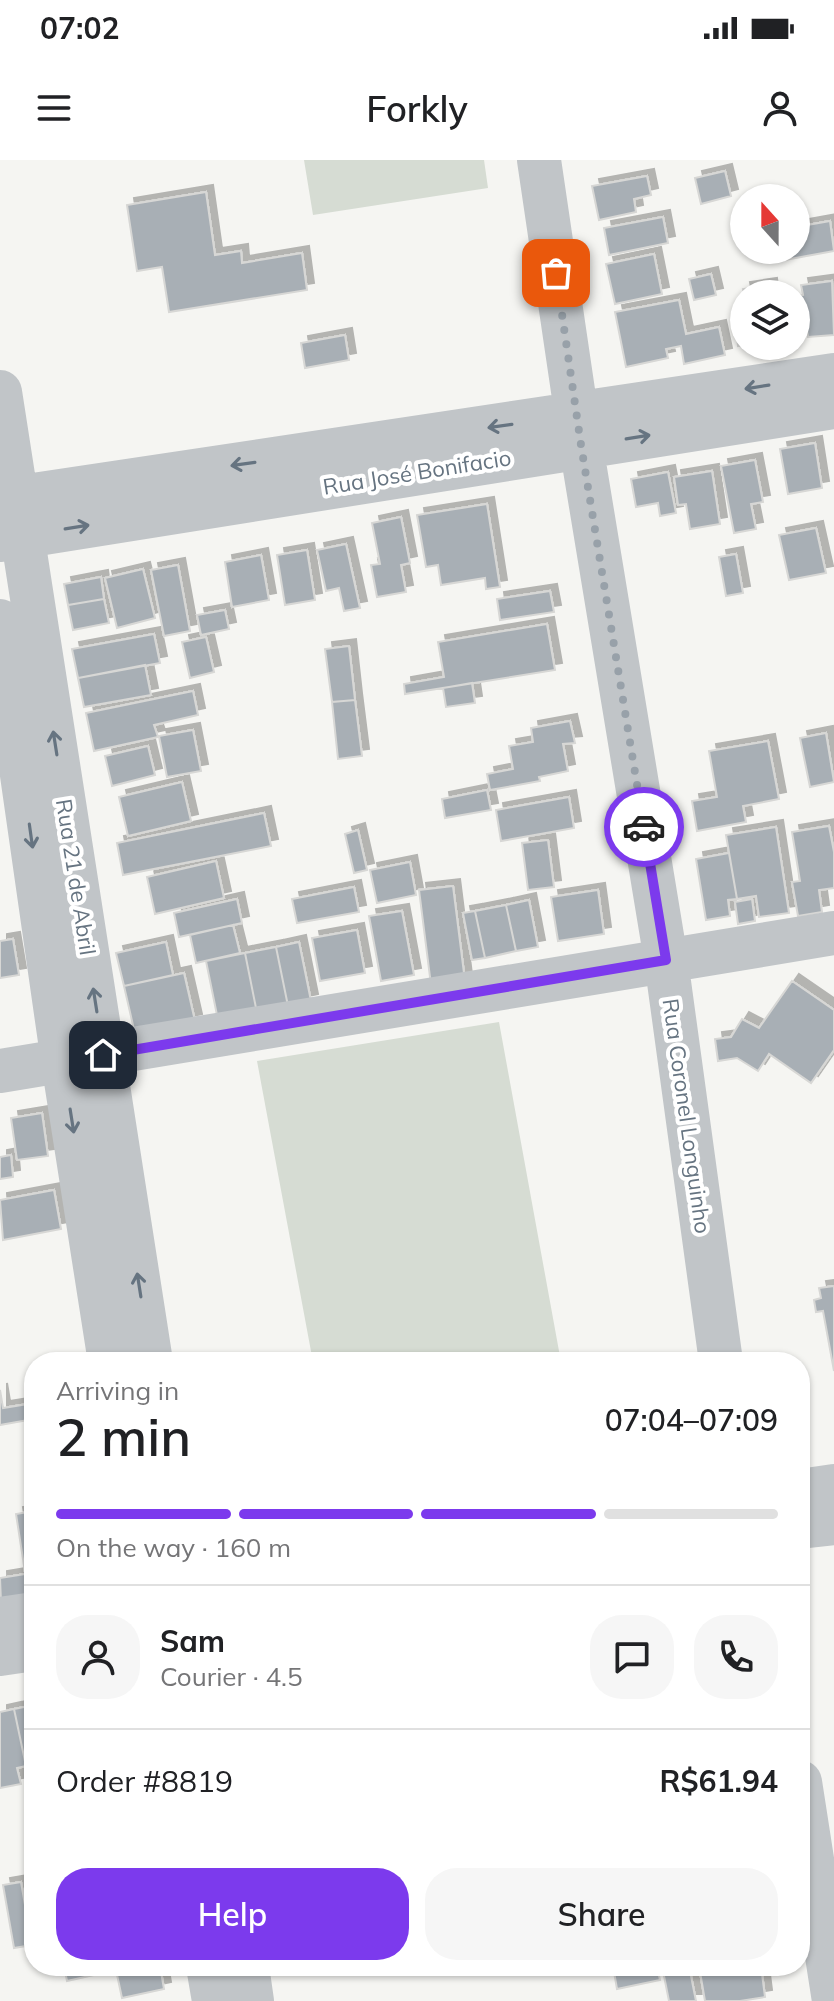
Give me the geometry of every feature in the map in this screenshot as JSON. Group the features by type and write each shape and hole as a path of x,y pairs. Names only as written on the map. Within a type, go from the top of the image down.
{"street":[{"name":"Rua Coronel Longuinho","path":"539,160 579,430 666,960 720,1352"},
{"name":"Rua José Bonifacio","path":"10,518 579,430 834,375"},
{"name":"Rua 21 de Abril","path":"0,392 25,667 83,1059 109,1352"},
{"name":"Rua José Bonifacio","path":"579,430 834,407"},
{"name":"Rua 21 de Abril","path":"0,621 25,667"},
{"path":"0,1071 834,933"},
{"name":"Rua 21 de Abril","path":"83,1059 149,1352"},
{"path":"810,1490 834,1486"},
{"path":"810,1526 834,1523"},
{"path":"0,1619 24,1615"},
{"path":"0,1654 24,1650"},
{"path":"810,1916 834,2001"},
{"path":"210,1976 214,2001"},
{"path":"248,1976 252,2001"},
{"path":"799,1976 803,2001"}],"shaded area":[{"path":"304,160 484,160 488,188 313,215"},
{"path":"499,1022 559,1352 311,1352 257,1061"}],"building":[{"path":"725,171 730,196 701,204 695,178"},
{"path":"647,176 651,195 634,199 636,212 599,220 592,186"},
{"path":"206,192 215,255 241,251 242,263 302,253 307,290 169,312 162,267 137,271 127,205"},
{"path":"663,217 668,243 609,255 604,228"},
{"path":"830,221 834,251 810,255 810,225"},
{"path":"654,254 662,294 615,304 606,264"},
{"path":"711,274 716,295 694,300 689,279"},
{"path":"832,281 834,335 810,337 810,284"},
{"path":"679,300 686,334 719,327 725,355 684,364 681,346 666,349 668,358 626,367 615,312"},
{"path":"345,335 349,360 305,368 301,343"},
{"path":"815,443 822,488 788,494 780,449"},
{"path":"755,460 763,502 751,504 756,529 734,533 721,466"},
{"path":"712,471 720,524 690,529 686,504 678,505 674,477"},
{"path":"668,472 676,513 660,516 658,503 636,507 631,479"},
{"path":"487,504 500,587 486,589 485,578 441,585 438,565 426,567 417,515"},
{"path":"401,517 410,563 401,565 406,592 377,597 371,565 380,564 372,523"},
{"path":"816,528 826,573 789,580 779,535"},
{"path":"346,544 360,608 344,611 339,588 326,591 317,550"},
{"path":"307,550 315,600 285,605 277,555"},
{"path":"736,554 743,593 726,596 719,557"},
{"path":"261,555 269,600 232,607 225,562"},
{"path":"178,565 190,631 164,636 151,570"},
{"path":"143,569 155,618 117,628 105,578"},
{"path":"101,577 104,599 68,605 64,584"},
{"path":"550,591 554,612 500,620 497,599"},
{"path":"104,599 109,623 73,630 68,605"},
{"path":"225,610 229,629 201,635 197,615"},
{"path":"547,624 555,670 405,694 404,684 444,677 438,642"},
{"path":"154,634 160,663 78,678 72,649"},
{"path":"206,637 214,672 190,678 182,642"},
{"path":"349,646 355,700 332,702 325,649"},
{"path":"145,665 151,695 84,707 78,678"},
{"path":"472,683 475,703 446,707 443,688"},
{"path":"193,691 198,715 154,725 158,737 94,751 86,713"},
{"path":"355,700 362,756 338,759 332,702"},
{"path":"570,721 575,743 563,744 568,771 539,777 540,781 490,790 487,774 513,769 509,746 533,742 531,728"},
{"path":"193,730 201,771 167,777 159,736"},
{"path":"826,733 834,782 810,787 800,738"},
{"path":"768,741 779,799 743,806 746,822 697,831 692,801 717,797 709,751"},
{"path":"148,746 155,775 112,786 105,756"},
{"path":"182,782 191,821 128,836 119,797"},
{"path":"487,790 491,810 445,818 442,799"},
{"path":"569,797 574,828 501,841 496,810"},
{"path":"264,813 271,846 123,875 117,843"},
{"path":"829,826 834,852 834,888 819,890 822,912 798,916 792,882 800,881 792,832"},
{"path":"776,827 789,913 759,917 756,896 737,899 726,835"},
{"path":"358,830 367,870 354,873 345,834"},
{"path":"548,840 554,887 528,890 522,843"},
{"path":"729,853 737,899 728,900 730,916 706,920 696,859"},
{"path":"216,861 224,898 155,914 147,877"},
{"path":"410,862 416,895 377,903 370,870"},
{"path":"453,886 465,981 431,985 419,890"},
{"path":"354,887 359,912 297,923 292,899"},
{"path":"598,890 604,934 558,941 551,897"},
{"path":"237,899 242,923 179,937 174,913"},
{"path":"752,899 755,921 738,924 735,902"},
{"path":"529,900 538,947 516,951 506,905"},
{"path":"506,905 516,951 485,958 475,911"},
{"path":"402,911 414,975 381,981 369,916"},
{"path":"475,911 485,958 472,960 463,913"},
{"path":"233,925 240,953 196,963 190,935"},
{"path":"357,930 365,973 320,981 312,938"},
{"path":"13,939 19,975 0,978 0,941"},
{"path":"166,942 173,975 124,986 116,953"},
{"path":"299,942 311,1001 288,1006 276,947"},
{"path":"276,947 288,1006 257,1013 245,953"},
{"path":"245,953 257,1013 218,1020 206,961"},
{"path":"184,973 195,1021 135,1034 124,986"},
{"path":"792,981 834,1010 834,1050 811,1083 769,1054 758,1071 737,1058 718,1061 715,1039 731,1037 742,1019 759,1028"},
{"path":"42,1113 48,1156 17,1160 11,1118"},
{"path":"11,1155 13,1177 0,1179 0,1157"},
{"path":"54,1190 61,1229 3,1240 0,1200"},
{"path":"834,1286 834,1371 823,1311 816,1312 814,1300 821,1298 819,1288"},
{"path":"0,1390 3,1408 24,1405 24,1421 0,1425"},
{"path":"24,1513 24,1566 16,1514"},
{"path":"24,1574 24,1599 1,1602 0,1578"},
{"path":"24,1707 24,1756 14,1709"},
{"path":"14,1709 24,1766 17,1768 21,1784 0,1788 0,1712"},
{"path":"21,1882 24,1946 14,1948 3,1885"},
{"path":"66,1976 89,1976 67,1981"},
{"path":"117,1976 162,1976 164,1989 122,1998"},
{"path":"615,1976 659,1976 660,1980 617,1989"},
{"path":"664,1976 691,1976 696,2001 669,2001"},
{"path":"701,1976 762,1976 765,1997 705,2001"}],"way so far":[{"path":"556,273 644,827"}],"route":[{"path":"103,1055 666,960 644,827"}]}
